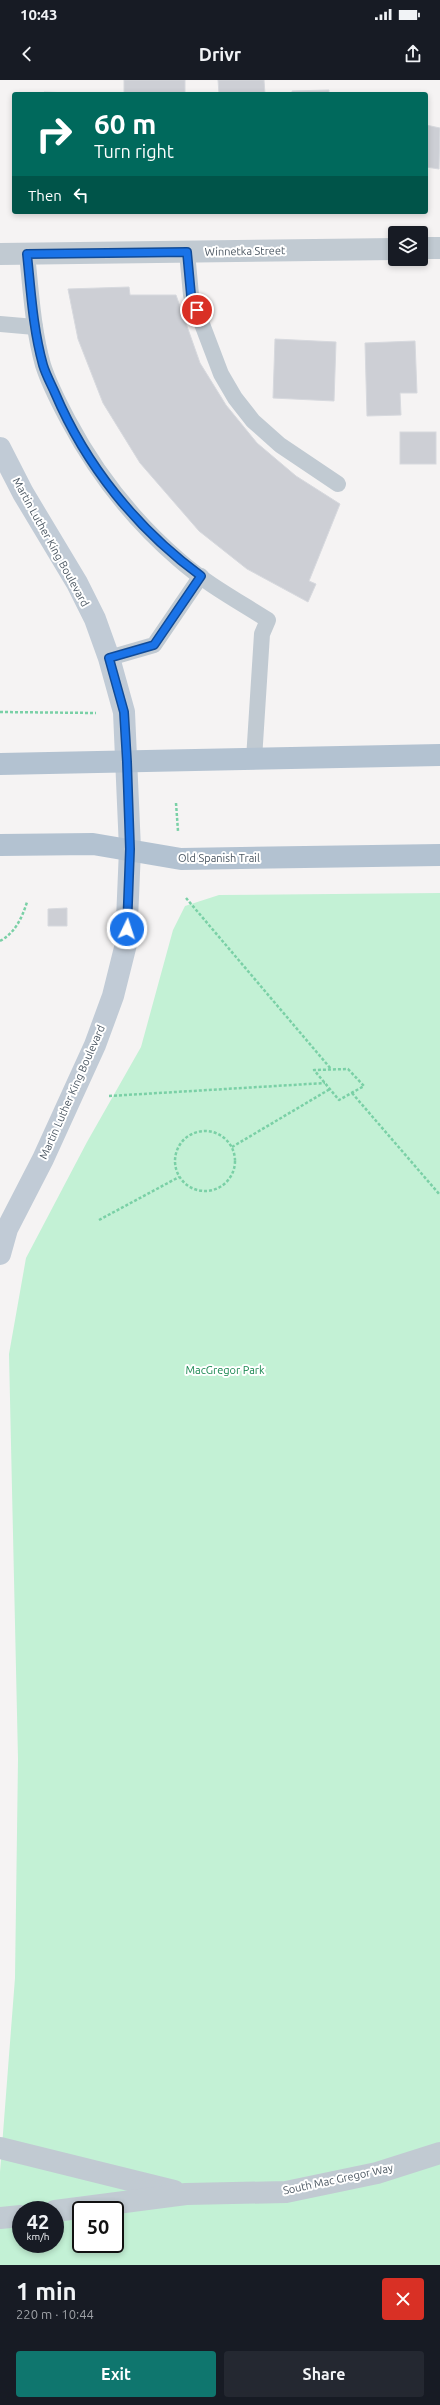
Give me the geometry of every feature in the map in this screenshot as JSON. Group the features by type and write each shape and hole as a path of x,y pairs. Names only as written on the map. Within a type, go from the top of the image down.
{"main road":[{"name":"Martin Luther King Boulevard","path":"0,448 23,493 77,583 95,619 109,658 124,712 130,849 126,944 113,996 96,1045 7,1229 0,1254"},
{"path":"0,764 440,755"},
{"name":"Old Spanish Trail","path":"0,845 93,844 130,849 181,859 440,856"}],"street":[{"path":"428,248 440,248"},
{"name":"Winnetka Street","path":"0,254 388,249"},
{"name":"South Mac Gregor Way","path":"0,2148 186,2194"},
{"name":"South Mac Gregor Way","path":"64,2210 186,2194 286,2192 377,2173 440,2153"},
{"path":"0,2218 12,2217"}],"lane":[{"path":"187,252 191,295 221,374 235,398 253,420 280,445 338,484"},
{"path":"27,254 34,327 44,366 82,446 108,486 146,528 179,560 268,620 262,634 254,758"},
{"path":"0,324 34,327"},
{"path":"109,658 154,645 201,576"}],"path":[{"path":"0,712 101,712"},
{"path":"176,803 178,832"},
{"path":"186,898 331,1069"},
{"path":"0,941 14,929 27,902"},
{"path":"348,1068 364,1086 340,1100 325,1083 314,1070 348,1068"},
{"path":"109,1096 325,1083"},
{"path":"232,1147 330,1089"},
{"path":"352,1093 440,1195"},
{"path":"209,1130 226,1139 232,1147 236,1156 235,1167 232,1176 225,1184 206,1192 196,1190 187,1185 180,1177 176,1168 177,1149 190,1134 209,1130"},
{"path":"99,1220 180,1177"}],"green space":[{"name":"MacGregor Park","path":"440,893 440,2265 0,2265 0,2172 15,1978 18,1759 9,1354 26,1258 87,1142 141,1047 173,930 185,906 219,895"}],"building":[{"path":"124,80 185,80 185,92 124,92"},
{"path":"218,80 264,80 265,92 219,92"},
{"path":"329,90 329,92 292,92"},
{"path":"428,125 440,128 439,169 428,167"},
{"path":"129,287 130,295 176,295 200,363 226,405 257,443 296,476 340,504 309,581 316,584 308,602 247,569 199,531 140,463 103,403 78,339 68,289"},
{"path":"275,339 336,342 334,401 273,398"},
{"path":"415,341 417,393 400,393 401,415 367,416 365,343"},
{"path":"400,432 436,432 436,464 400,464"},
{"path":"67,908 67,926 48,926 48,909"}],"route":[{"path":"127,929 130,849 124,712 109,658 154,645 201,576 179,560 146,528 108,486 82,446 61,406 44,366 34,327 27,254 187,252 191,295 197,310"}]}
